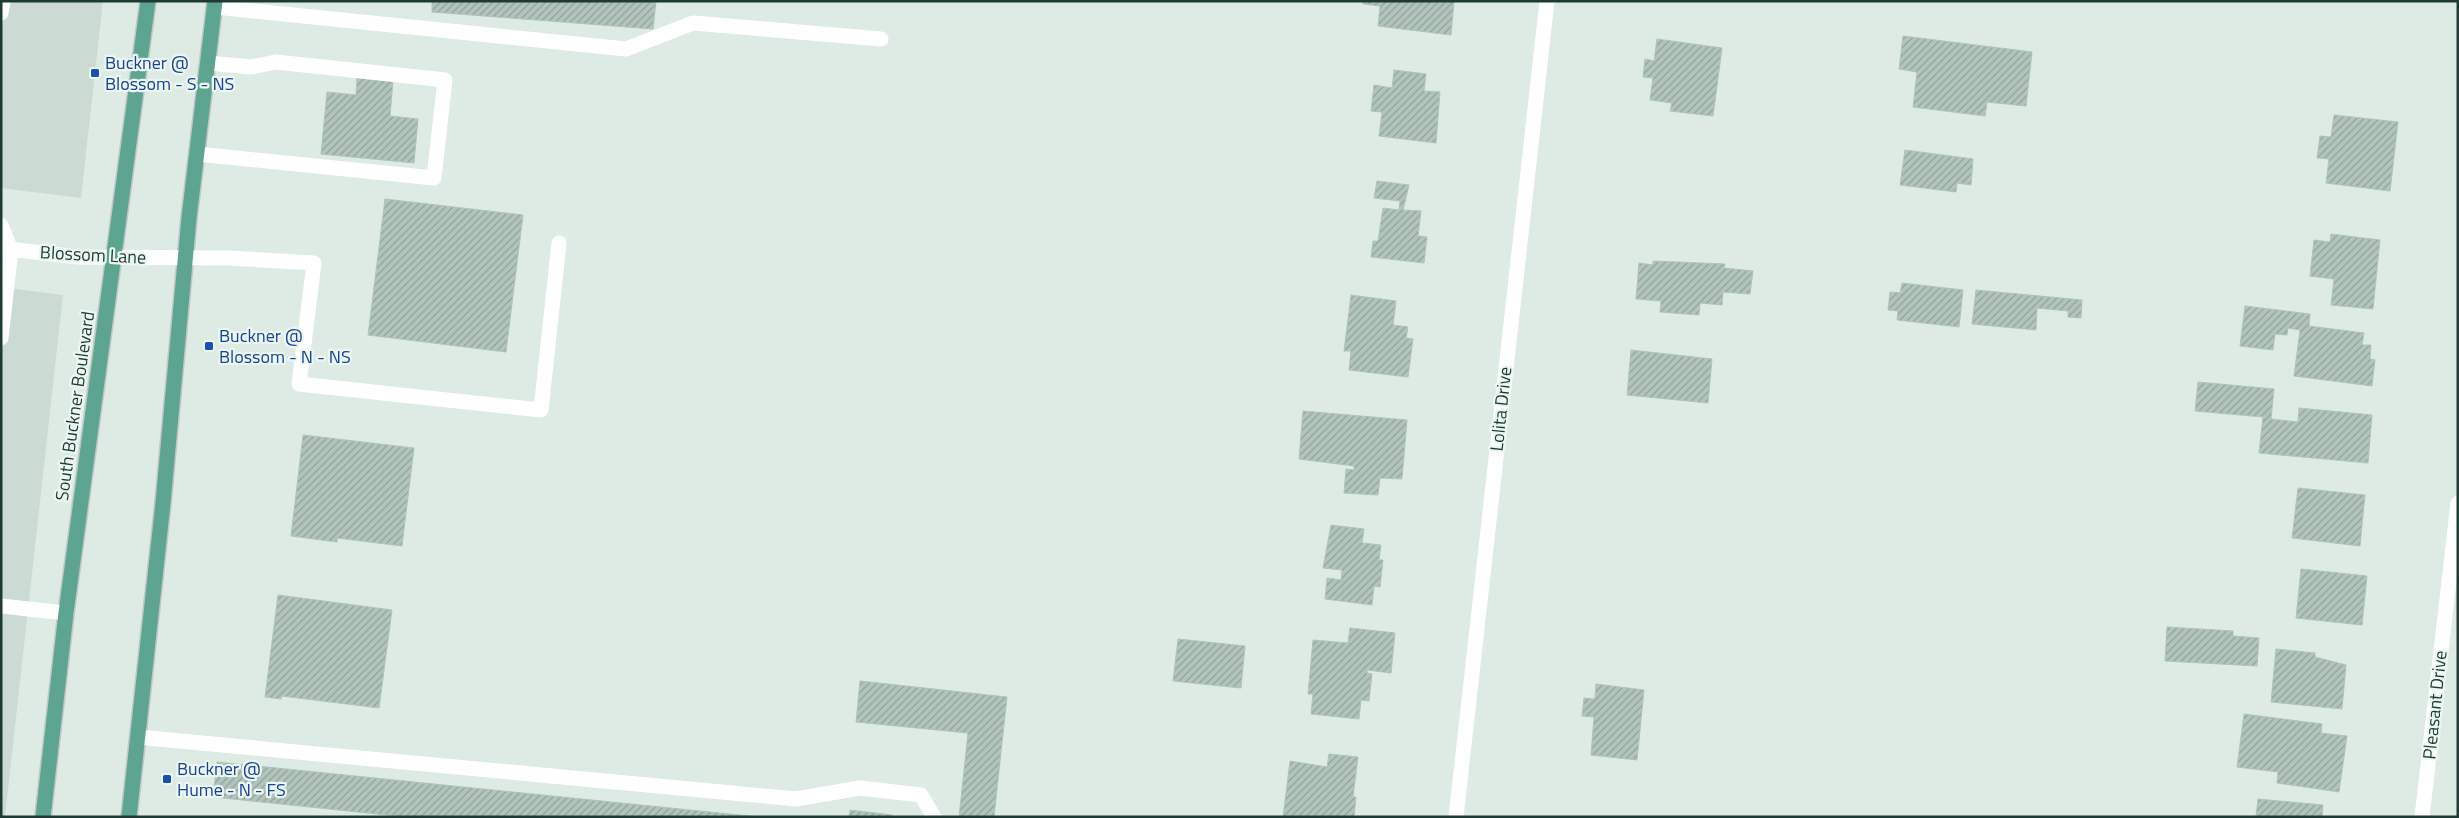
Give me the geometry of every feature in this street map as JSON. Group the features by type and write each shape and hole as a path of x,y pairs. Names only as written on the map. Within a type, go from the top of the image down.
{"main road":[{"name":"South Buckner Boulevard","path":"43,817 66,613 148,1"},
{"path":"129,817 197,154 215,4"}],"street":[{"path":"1,14 3,1"},
{"name":"Lolita Drive","path":"1456,817 1547,1"},
{"path":"215,4 626,49 693,23 881,39"},
{"path":"197,154 434,178 445,80 276,62 251,67 208,63"},
{"path":"1,225 6,249 1,338"},
{"name":"Blossom Lane","path":"6,249 78,256 230,258 314,263 299,384 541,410 559,244"},
{"name":"Pleasant Drive","path":"2422,817 2458,503"},
{"path":"1,606 66,613"},
{"path":"138,737 796,799 860,788 921,795 934,817"}],"shaded area":[{"path":"1,1 103,1 81,198 1,188"},
{"path":"1,287 63,295 5,817 1,817"}],"building":[{"path":"432,1 656,1 653,29 432,12"},
{"path":"1363,1 1454,1 1451,35 1378,26 1380,6 1363,4"},
{"path":"1903,36 2032,52 2026,106 1987,102 1985,116 1913,107 1917,72 1899,69"},
{"path":"1657,39 1722,48 1713,116 1670,111 1672,103 1650,100 1653,78 1643,77 1645,59 1654,61"},
{"path":"1394,70 1426,74 1424,91 1440,92 1436,143 1379,136 1382,112 1371,111 1374,85 1392,88"},
{"path":"357,78 393,81 390,116 418,119 414,163 321,154 327,92 356,95"},
{"path":"2334,115 2398,122 2390,191 2326,183 2329,159 2317,158 2320,136 2331,137"},
{"path":"1905,150 1973,159 1971,185 1957,183 1956,192 1900,185"},
{"path":"1377,181 1409,185 1403,210 1421,211 1418,236 1427,237 1424,263 1371,257 1373,241 1378,241 1383,208 1399,210 1400,201 1374,198"},
{"path":"385,199 523,215 506,352 368,335"},
{"path":"2331,234 2380,240 2373,309 2331,305 2334,279 2310,276 2314,240 2330,242"},
{"path":"1653,261 1725,264 1724,268 1753,271 1750,294 1723,292 1722,305 1700,303 1699,315 1660,312 1661,301 1636,299 1639,263 1653,265"},
{"path":"1902,283 1963,290 1959,327 1897,320 1898,311 1888,310 1890,292 1900,293"},
{"path":"1976,290 2082,300 2081,318 2068,317 2068,311 2037,308 2036,330 1972,324"},
{"path":"1351,295 1396,301 1393,325 1408,327 1406,338 1413,339 1408,377 1349,370 1351,351 1344,351"},
{"path":"2245,306 2310,314 2309,326 2364,333 2362,345 2371,345 2370,359 2375,360 2372,386 2294,376 2300,330 2288,328 2287,335 2275,334 2273,350 2240,346"},
{"path":"1631,350 1712,359 1708,403 1627,395"},
{"path":"2198,382 2274,389 2271,419 2298,422 2299,408 2372,415 2368,463 2259,453 2263,417 2195,411"},
{"path":"1303,411 1407,420 1402,479 1380,478 1378,495 1344,493 1346,469 1354,470 1354,466 1299,459"},
{"path":"303,435 414,448 402,546 337,538 337,542 291,536"},
{"path":"2298,488 2365,495 2360,546 2292,538"},
{"path":"1331,525 1364,529 1362,543 1381,545 1379,560 1383,560 1380,587 1374,586 1372,605 1325,599 1327,578 1341,580 1342,570 1323,568"},
{"path":"2301,569 2367,576 2362,625 2296,618"},
{"path":"278,595 392,610 379,708 282,696 281,699 265,697"},
{"path":"2167,627 2233,631 2233,636 2259,638 2257,666 2165,661"},
{"path":"1350,628 1395,633 1391,673 1367,670 1367,673 1372,674 1369,701 1361,700 1359,719 1311,714 1313,694 1308,694 1313,640 1348,643"},
{"path":"1178,639 1245,646 1241,688 1173,681"},
{"path":"2276,649 2315,653 2315,657 2346,665 2342,709 2271,702"},
{"path":"860,681 1007,697 994,817 959,817 968,733 856,722"},
{"path":"1596,684 1644,690 1637,760 1591,755 1594,717 1582,716 1584,698 1595,699"},
{"path":"2244,714 2322,724 2321,733 2347,736 2339,792 2277,783 2278,772 2237,767"},
{"path":"1329,754 1358,757 1353,797 1356,797 1354,817 1283,817 1290,761 1327,767"},
{"path":"217,762 759,817 406,817 213,797"},
{"path":"2258,799 2323,805 2322,817 2256,817"},
{"path":"850,810 892,815 892,817 849,817"}],"place":[{"name":"Buckner @ Blossom - S - NS","path":"95,73"},
{"name":"Buckner @ Blossom - N - NS","path":"209,346"},
{"name":"Buckner @ Hume - N - FS","path":"167,779"}]}
